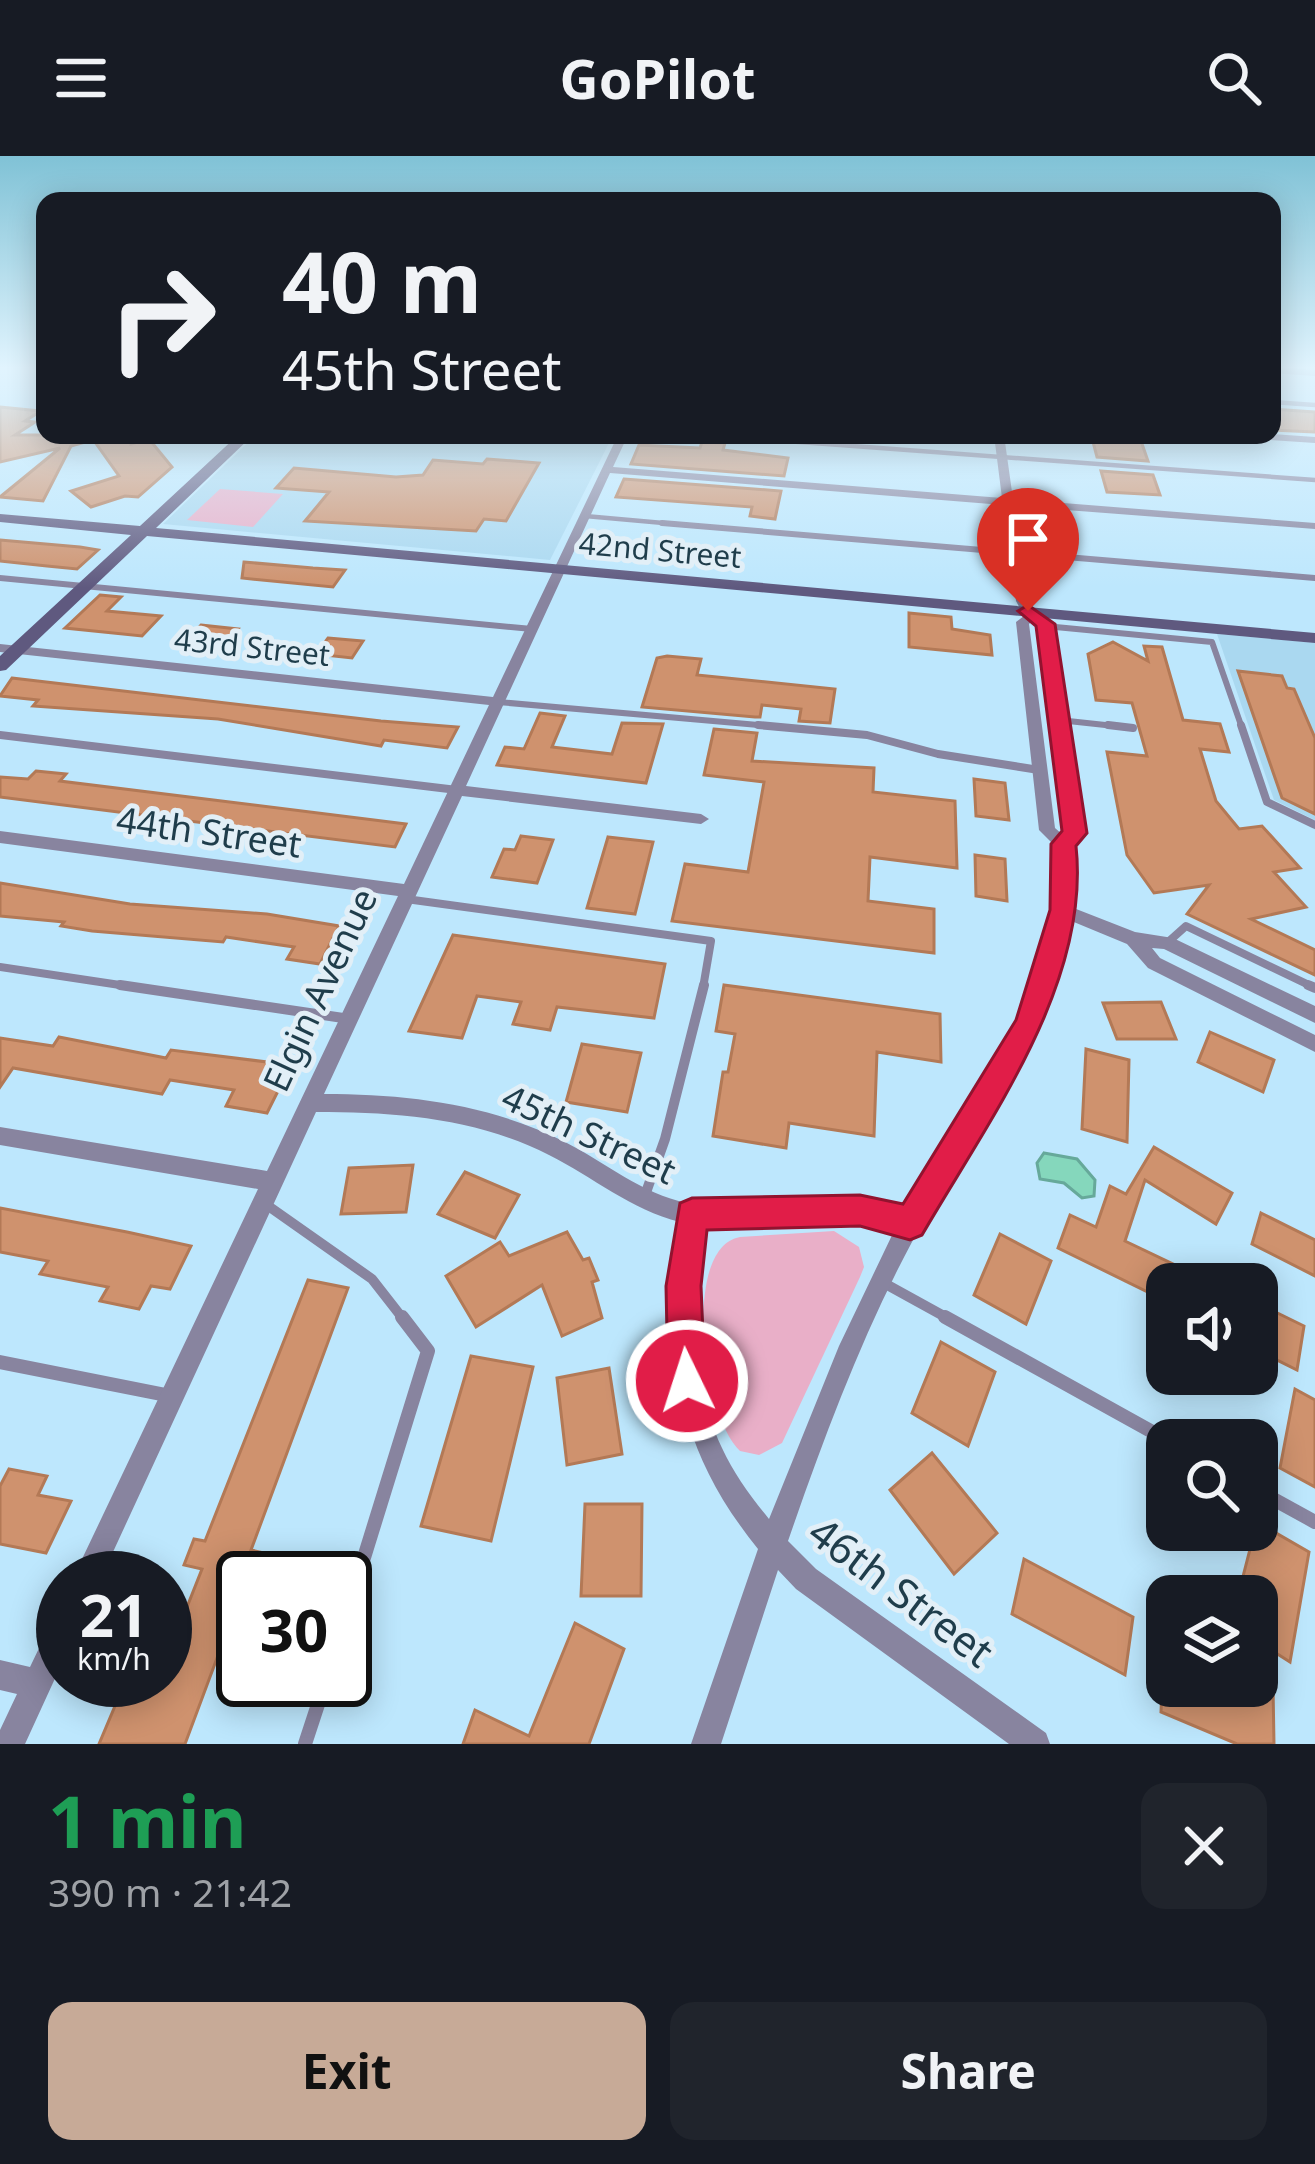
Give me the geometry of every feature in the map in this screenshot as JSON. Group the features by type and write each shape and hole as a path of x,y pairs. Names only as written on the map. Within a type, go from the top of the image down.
{"street":[{"path":"0,667 9,649 85,587 236,444"},
{"name":"Elgin Avenue","path":"100,1551 619,444"},
{"path":"1000,444 1013,552 1035,618 1059,720 1075,833 1063,844"},
{"path":"607,470 1315,526"},
{"name":"42nd Street","path":"0,518 1210,635 1315,638"},
{"path":"706,1744 772,1547 839,1374 910,1224 1030,1023 1063,910 1067,879 1063,844 1047,830 1022,622 1035,618"},
{"name":"43rd Street","path":"9,649 498,702"},
{"path":"1040,771 1066,773"},
{"path":"458,790 701,819"},
{"name":"44th Street","path":"0,837 408,895"},
{"path":"1063,910 1132,939 1167,943 1315,1016"},
{"path":"1132,939 1154,963 1315,1044"},
{"name":"45th Street","path":"311,1102 417,1106 511,1127 644,1198 692,1214 860,1210 910,1224"},
{"path":"0,1136 269,1192"},
{"name":"46th Street","path":"692,1214 683,1286 687,1381 699,1430 717,1471 772,1547 806,1579 1035,1744"},
{"path":"0,1675 36,1684"},
{"path":"9,1744 36,1686"}],"lane":[{"path":"825,444 1315,480"},
{"path":"585,516 1315,578"},
{"path":"0,578 532,629"},
{"path":"1210,635 1267,802 1315,825"},
{"path":"498,702 867,735 938,754 1040,771"},
{"path":"1059,720 1133,728"},
{"path":"0,735 458,790"},
{"path":"408,895 711,941 713,950 664,1139 644,1198"},
{"path":"1167,943 1186,926 1315,988"},
{"path":"0,967 350,1019"},
{"path":"269,1192 371,1279 428,1352 366,1551"},
{"path":"882,1282 1146,1428"},
{"path":"0,1362 173,1396"},
{"path":"1278,1502 1315,1522"},
{"path":"305,1744 317,1707"}],"shaded area":[{"path":"247,444 608,444 550,560 163,524"},
{"path":"220,489 283,494 253,527 187,520"},
{"path":"1217,634 1315,643 1315,820 1274,800"},
{"path":"1044,1153 1077,1159 1095,1180 1094,1196 1082,1198 1064,1183 1040,1179 1037,1163"},
{"path":"834,1231 859,1247 864,1267 860,1277 782,1443 759,1455 740,1451 716,1406 708,1372 704,1301 710,1271 721,1248 740,1237"}],"building":[{"path":"0,440 78,444 71,446 43,501 0,497 60,448 0,462"},
{"path":"96,444 153,444 172,467 138,497 125,496 91,507 71,491 119,476"},
{"path":"701,444 725,444 723,450 788,458 784,476 631,464 639,445 700,448"},
{"path":"1094,444 1142,444 1148,461 1097,457"},
{"path":"487,459 539,463 506,521 484,519 476,531 305,521 329,492 276,488 294,468 396,477 423,475 433,460 483,464"},
{"path":"1101,471 1153,475 1160,495 1107,492"},
{"path":"624,479 781,491 775,519 750,516 752,507 616,497"},
{"path":"0,540 98,550 77,569 47,566 0,561"},
{"path":"244,562 345,570 333,587 242,578"},
{"path":"100,595 121,597 107,611 161,616 142,636 65,628"},
{"path":"909,613 951,617 952,629 990,635 992,655 909,647"},
{"path":"201,625 238,629 225,645 187,641"},
{"path":"328,638 363,641 352,658 316,654"},
{"path":"1113,642 1148,661 1144,646 1162,647 1183,720 1220,724 1229,752 1200,749 1216,801 1239,829 1262,826 1300,868 1274,872 1306,907 1251,919 1315,950 1315,975 1187,914 1209,885 1154,893 1127,855 1107,752 1147,756 1132,703 1096,700 1088,654"},
{"path":"657,658 701,659 697,675 835,689 830,723 799,721 801,709 762,705 760,717 642,707"},
{"path":"1238,671 1282,676 1287,688 1294,689 1315,738 1315,814 1282,798"},
{"path":"12,678 458,727 447,748 384,740 381,746 218,719 33,706 38,700 0,696"},
{"path":"540,713 565,716 552,747 612,754 622,723 663,724 646,783 497,765 505,747 524,749"},
{"path":"714,729 757,733 752,761 874,768 873,792 955,801 957,868 870,857 868,901 934,909 934,953 672,921 685,864 748,872 764,782 704,775"},
{"path":"36,771 66,774 60,781 406,824 395,847 0,797 0,777 28,779"},
{"path":"974,779 1005,783 1009,820 976,816"},
{"path":"521,836 553,840 537,883 492,877 504,849 515,850"},
{"path":"608,837 653,842 635,914 587,908"},
{"path":"975,855 1005,859 1007,901 976,896"},
{"path":"0,883 130,904 267,914 339,926 320,964 287,959 294,947 226,937 223,942 92,931 61,926 64,922 0,916"},
{"path":"453,935 665,964 654,1018 557,1007 550,1030 513,1024 521,1002 477,996 462,1038 409,1031"},
{"path":"724,985 940,1014 941,1062 877,1052 874,1136 789,1123 786,1148 713,1136 723,1072 728,1072 735,1034 716,1031"},
{"path":"1161,1002 1176,1039 1117,1039 1103,1003"},
{"path":"1210,1032 1274,1060 1263,1092 1198,1062"},
{"path":"59,1037 166,1058 171,1050 291,1065 267,1113 226,1106 234,1090 170,1080 162,1094 13,1068 0,1087 0,1038 53,1046"},
{"path":"582,1044 641,1053 627,1112 566,1102"},
{"path":"1086,1049 1129,1060 1127,1142 1082,1129"},
{"path":"1154,1147 1232,1193 1216,1224 1145,1180 1125,1241 1171,1263 1146,1263 1146,1291 1058,1248 1070,1215 1096,1227 1110,1186 1126,1194"},
{"path":"413,1165 406,1212 341,1214 349,1168"},
{"path":"465,1172 519,1195 495,1238 438,1214"},
{"path":"0,1208 191,1246 170,1289 151,1286 139,1309 100,1301 108,1287 40,1274 48,1261 0,1252"},
{"path":"1261,1213 1315,1240 1315,1276 1252,1244"},
{"path":"567,1232 583,1260 589,1258 598,1280 592,1282 602,1318 562,1336 542,1285 476,1327 446,1276 500,1242 509,1256"},
{"path":"1000,1234 1051,1261 1026,1324 974,1295"},
{"path":"308,1280 348,1288 251,1550 256,1551 216,1551 216,1661 185,1744 99,1744 115,1707 192,1707 192,1594 202,1569 192,1567 189,1551 194,1539 205,1541"},
{"path":"1278,1313 1304,1326 1297,1370 1278,1360"},
{"path":"941,1342 995,1372 968,1446 912,1413"},
{"path":"471,1356 533,1367 491,1541 421,1526"},
{"path":"609,1368 622,1454 567,1465 557,1378"},
{"path":"1295,1389 1315,1400 1315,1487 1280,1468"},
{"path":"932,1453 997,1533 954,1574 890,1490"},
{"path":"9,1469 47,1476 38,1495 71,1501 47,1551 0,1544 0,1486"},
{"path":"585,1504 642,1504 641,1596 581,1596"},
{"path":"1278,1534 1309,1552 1290,1662 1278,1654 1278,1575 1243,1575 1250,1551 1278,1551"},
{"path":"1024,1559 1133,1617 1125,1675 1012,1614"},
{"path":"575,1623 624,1649 589,1744 463,1744 475,1710 529,1736"},
{"path":"1161,1707 1273,1707 1274,1744 1237,1744 1161,1712"}],"route":[{"path":"687,1381 683,1286 692,1214 860,1210 910,1224 1030,1023 1063,910 1067,879 1063,844 1075,833 1045,624 1028,611"}]}
